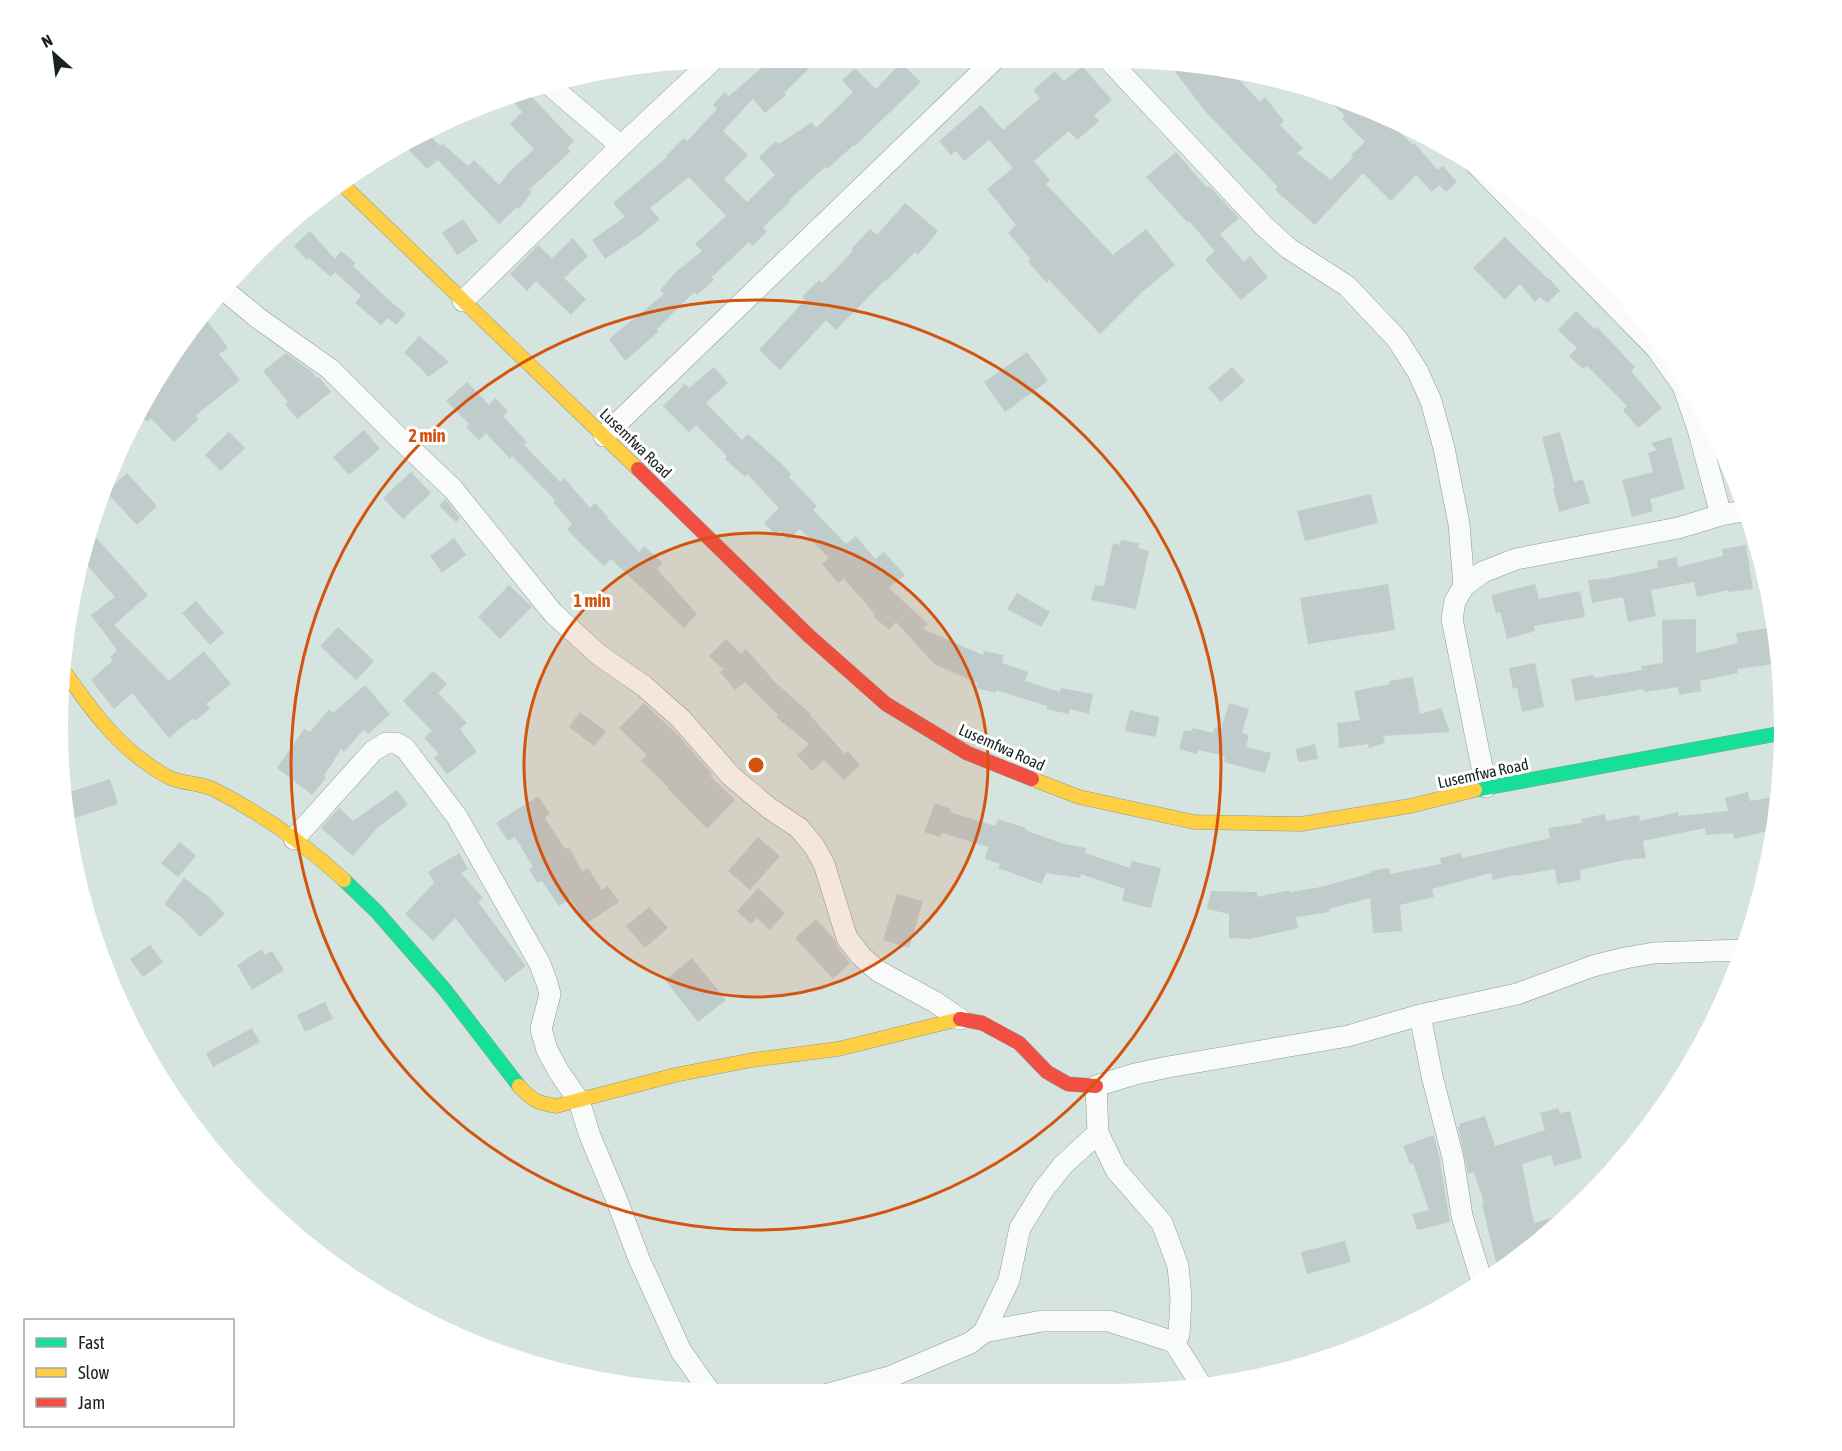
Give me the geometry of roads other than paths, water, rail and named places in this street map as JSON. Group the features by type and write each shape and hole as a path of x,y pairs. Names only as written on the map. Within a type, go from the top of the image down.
{"street":[{"path":"604,436 986,68"},
{"path":"1116,68 1264,226 1288,248 1347,286 1397,339 1418,372 1431,401 1444,448 1459,524 1464,586"},
{"path":"463,301 703,69"},
{"path":"555,90 621,146"},
{"name":"Lusemfwa Road","path":"346,188 808,635 886,704 967,753 1080,797 1194,822 1301,824 1410,806 1486,787 1774,734"},
{"path":"1508,196 1654,346"},
{"path":"229,295 330,369 453,489 553,613 599,655 644,686 681,719 731,776 769,808 799,828 814,846 824,864 847,938 861,956 878,971 935,1002 960,1019 982,1023 1019,1043 1047,1072 1068,1084 1095,1086 1168,1067 1348,1036 1420,1015 1517,994 1593,966 1625,958 1654,953 1735,950"},
{"path":"1688,401 1721,515"},
{"path":"1486,787 1452,619 1455,601 1464,586 1483,572 1516,559 1678,528 1739,512"},
{"path":"69,679 93,712 124,746 150,766 172,779 210,788 268,820 317,855 377,912 445,990 531,1099 543,1104 556,1106 675,1075 752,1060 838,1049 960,1019"},
{"path":"294,839 373,751 386,743 396,743 405,748 457,817 540,964 550,994 541,1029 547,1050 579,1101 590,1136 639,1259 681,1351 704,1383"},
{"path":"1420,1015 1432,1076 1453,1158 1462,1216 1480,1274"},
{"path":"1095,1086 1098,1133 1116,1170 1162,1223 1178,1266 1181,1298 1179,1335 1174,1342"},
{"path":"864,1384 892,1376 970,1343 984,1332 1009,1280 1020,1228 1063,1165 1098,1133"},
{"path":"984,1332 1042,1321 1109,1321 1174,1342 1197,1378"}]}
